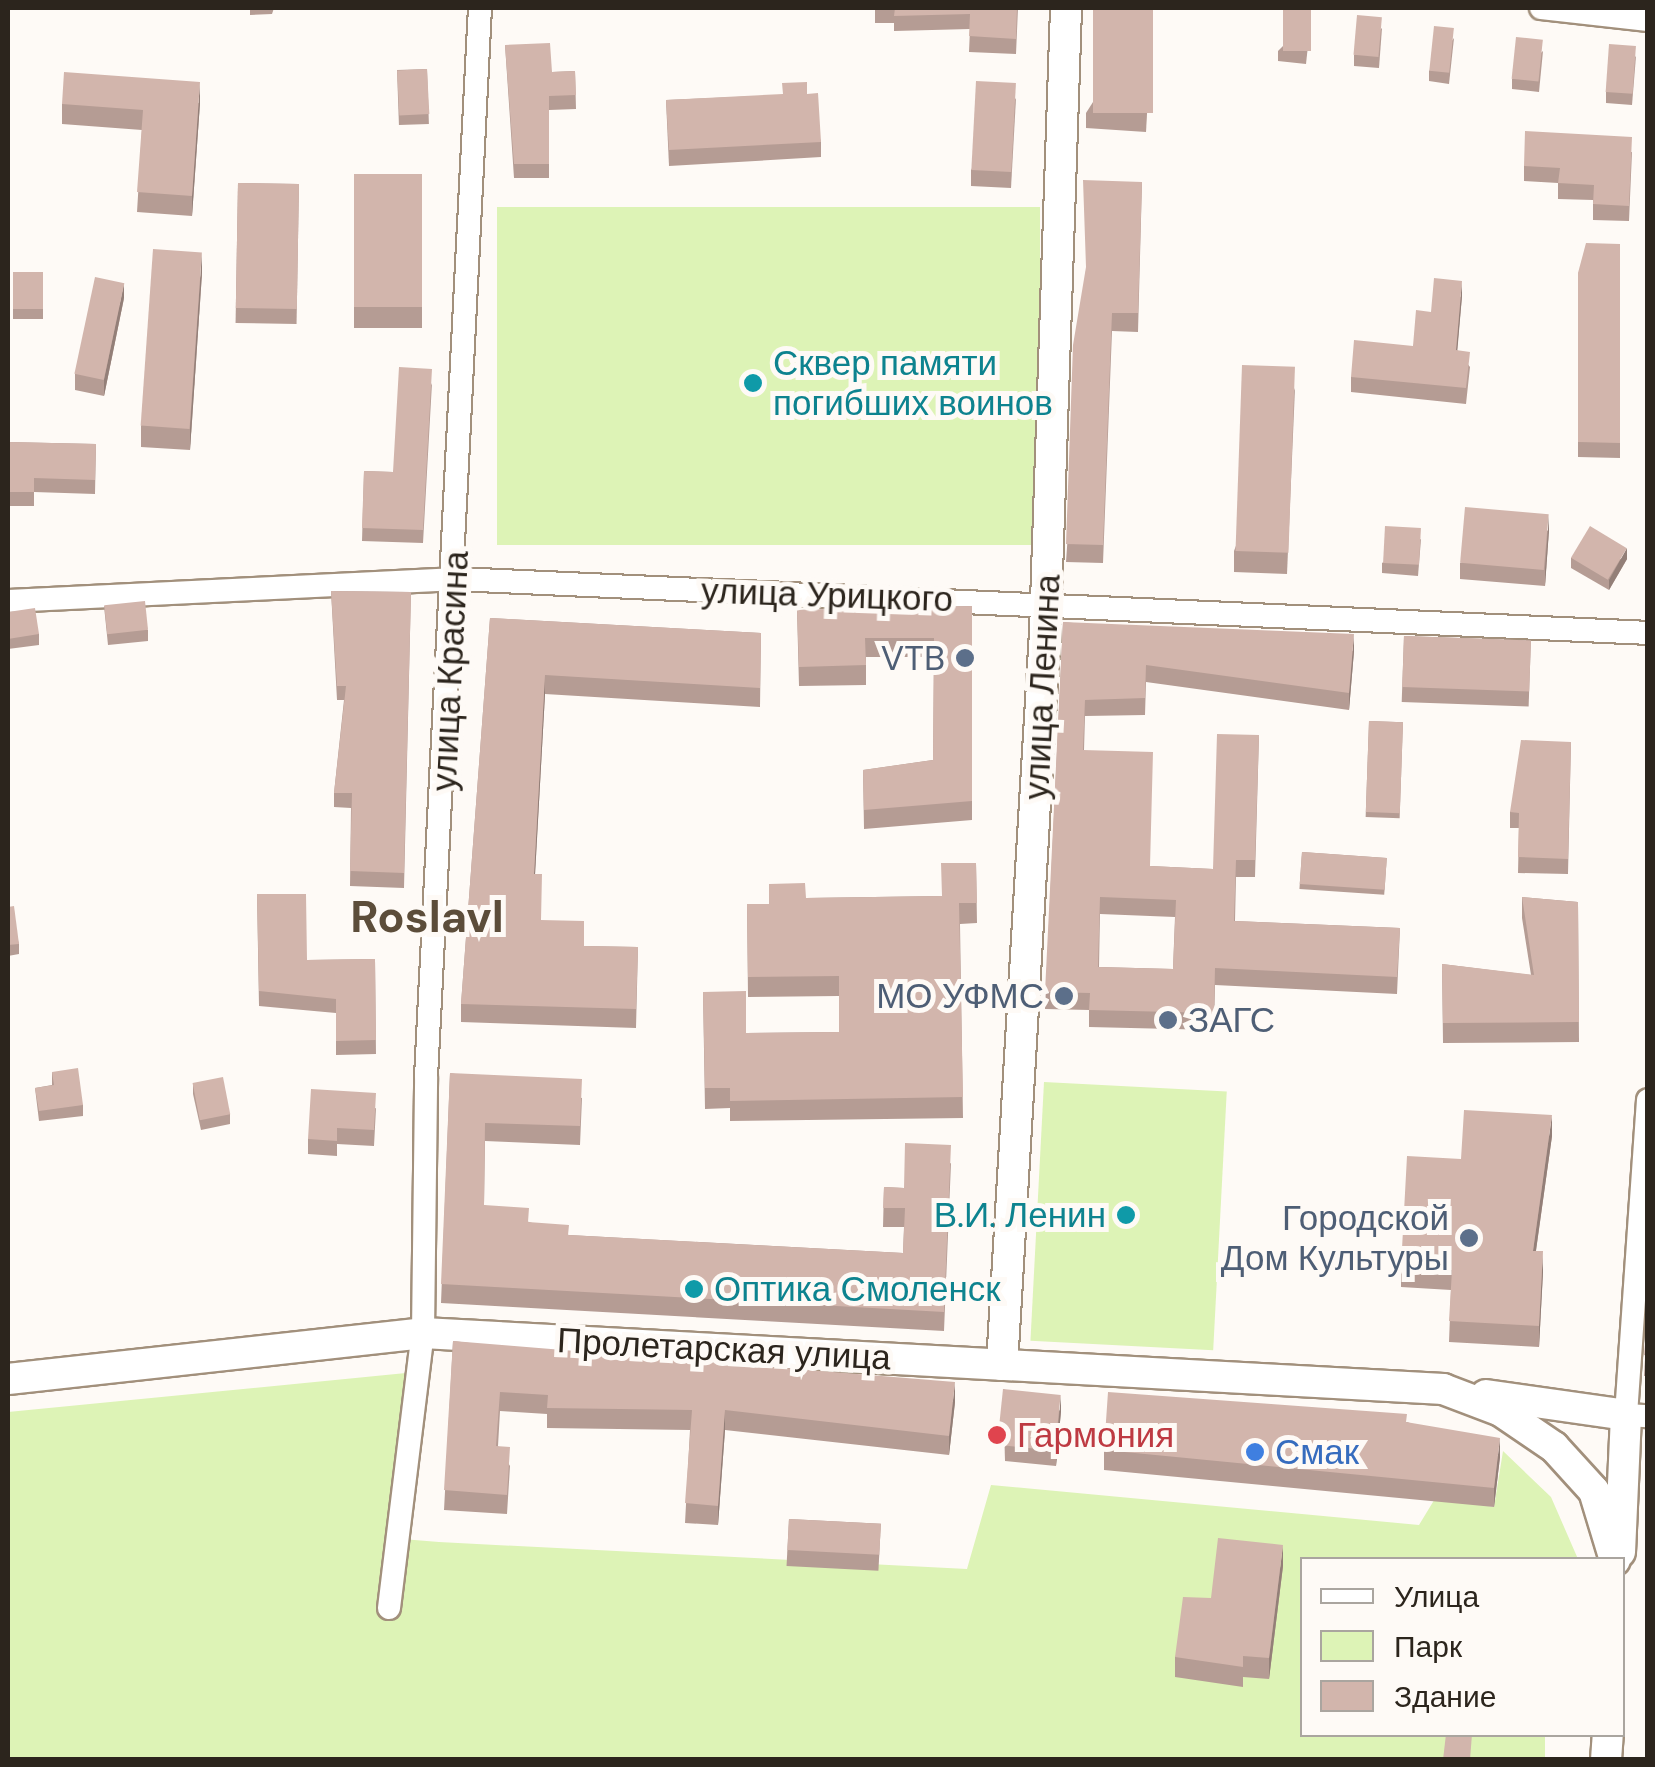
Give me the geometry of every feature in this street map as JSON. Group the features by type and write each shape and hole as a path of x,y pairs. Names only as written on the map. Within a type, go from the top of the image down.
{"main road":[{"name":"улица Ленина","path":"1002,1364 1047,604 1066,8"},
{"name":"Пролетарская улица","path":"8,1379 423,1334 1443,1389 1637,1416"},
{"name":"Пролетарская улица","path":"1443,1389 1502,1410 1554,1447 1594,1492 1617,1557"},
{"path":"1618,1557 1637,1416"}],"street":[{"name":"улица Красина","path":"389,1608 423,1334 426,1077 456,580 480,8"},
{"path":"1541,8 1648,20"},
{"name":"улица Урицкого","path":"8,601 456,580 1648,633"},
{"path":"1637,1416 1648,1100"}],"green space":[{"path":"497,207 1040,207 1040,545 497,545"},
{"path":"1044,1082 1227,1092 1213,1350 1030,1341"},
{"path":"406,1373 402,1539 967,1569 991,1485 1419,1525 1436,1497 1494,1507 1503,1451 1551,1497 1577,1557 1300,1557 1300,1737 1545,1737 1545,1759 8,1760 8,1412"}],"building":[{"path":"895,8 1017,8 1016,39 969,36 970,14 894,16"},
{"path":"1093,8 1153,8 1153,113 1093,113"},
{"path":"1283,8 1311,8 1311,51 1283,51"},
{"path":"1357,15 1382,17 1378,57 1354,55"},
{"path":"1434,26 1454,28 1449,73 1429,71"},
{"path":"1516,37 1543,40 1538,82 1512,79"},
{"path":"550,43 552,72 575,71 576,95 549,96 549,164 514,164 505,45"},
{"path":"1609,44 1636,46 1633,94 1606,92"},
{"path":"427,69 429,114 399,116 397,71"},
{"path":"64,72 200,82 192,196 137,192 143,110 62,104"},
{"path":"976,81 1016,83 1011,172 971,170"},
{"path":"807,82 807,94 818,93 821,142 669,150 666,100 783,94 782,83"},
{"path":"1525,131 1632,137 1629,206 1593,204 1594,185 1558,183 1560,168 1524,166"},
{"path":"354,174 422,174 422,307 354,307"},
{"path":"1083,180 1142,182 1138,313 1112,313 1103,545 1066,544 1073,345 1086,267"},
{"path":"238,183 299,184 297,309 236,308"},
{"path":"1586,243 1620,244 1620,443 1578,442 1578,273"},
{"path":"153,249 202,252 190,429 141,426"},
{"path":"13,272 43,272 43,309 13,309"},
{"path":"95,277 124,283 104,380 74,374"},
{"path":"1434,278 1462,281 1456,350 1470,352 1466,388 1351,377 1354,340 1413,346 1416,310 1431,312"},
{"path":"1242,365 1295,367 1288,553 1236,551"},
{"path":"399,367 432,369 423,530 362,528 364,471 393,472"},
{"path":"8,442 96,444 95,480 34,478 34,492 8,492"},
{"path":"1465,507 1549,514 1544,570 1460,563"},
{"path":"1385,526 1421,528 1419,565 1383,563"},
{"path":"1590,526 1627,548 1608,580 1571,558"},
{"path":"331,591 411,592 404,873 350,871 352,793 334,793 346,686 337,686"},
{"path":"145,601 148,630 107,634 104,605"},
{"path":"972,606 972,801 864,810 863,770 933,760 934,638 865,638 866,665 799,667 797,610"},
{"path":"35,608 39,634 8,639 8,612"},
{"path":"490,618 761,633 760,688 545,675 534,874 542,874 541,920 584,921 584,946 638,947 636,1009 461,1004"},
{"path":"1063,622 1354,634 1349,693 1146,665 1145,698 1085,700 1083,750 1153,752 1150,866 1213,869 1217,734 1259,735 1255,860 1236,860 1234,921 1400,928 1397,977 1215,968 1214,1013 1089,1010 1090,993 1045,992","holes":["1100,897 1176,900 1173,969 1098,967"]},
{"path":"1404,636 1531,640 1529,691 1402,687"},
{"path":"1369,721 1403,722 1400,813 1366,812"},
{"path":"1521,740 1571,742 1568,859 1518,857 1519,813 1510,812"},
{"path":"1302,852 1387,858 1385,890 1300,884"},
{"path":"941,863 976,863 977,903 959,903 963,1097 730,1101 730,1088 705,1088 703,992 746,991 746,1033 839,1032 839,976 748,977 747,904 769,904 769,884 805,883 806,898 942,896"},
{"path":"257,894 306,894 307,960 375,959 376,1040 336,1041 336,999 259,991"},
{"path":"1522,897 1578,902 1579,1022 1443,1023 1442,964 1534,975"},
{"path":"14,906 19,944 8,945 8,907"},
{"path":"78,1068 83,1105 39,1111 35,1088 54,1085 52,1072"},
{"path":"450,1073 582,1079 580,1126 485,1123 484,1205 529,1208 528,1222 569,1225 568,1235 903,1253 905,1208 883,1208 884,1187 904,1188 905,1143 951,1145 944,1312 441,1284"},
{"path":"223,1077 230,1114 200,1120 193,1083"},
{"path":"311,1089 376,1093 374,1130 337,1128 337,1141 308,1139"},
{"name":"Городской Дом Культуры","path":"1464,1110 1552,1115 1533,1251 1543,1251 1539,1326 1449,1321 1452,1270 1401,1267 1407,1156 1461,1159"},
{"path":"1648,1308 1648,1356 1644,1355"},
{"path":"453,1341 955,1382 949,1436 725,1410 718,1506 685,1503 692,1410 547,1408 548,1395 500,1392 496,1446 510,1447 507,1495 444,1490"},
{"path":"1003,1389 1061,1395 1055,1451 997,1445"},
{"path":"1108,1392 1407,1414 1406,1422 1500,1438 1494,1488 1104,1450"},
{"path":"789,1519 881,1524 879,1555 787,1550"},
{"path":"1218,1538 1283,1545 1269,1658 1243,1656 1243,1667 1175,1657 1183,1597 1211,1598"},
{"path":"1446,1737 1472,1737 1470,1760 1443,1760"}],"place":[{"name":"Сквер памяти погибших воинов","path":"753,383"},
{"name":"VTB","path":"965,658"},
{"name":"МО УФМС","path":"1064,996"},
{"name":"ЗАГС","path":"1168,1020"},
{"name":"В.И. Ленин","path":"1126,1215"},
{"name":"Городской Дом Культуры","path":"1469,1238"},
{"name":"Оптика Смоленск","path":"694,1289"},
{"name":"Гармония","path":"997,1435"},
{"name":"Смак","path":"1255,1452"}],"district":[{"name":"Roslavl","path":"427,917"}]}
